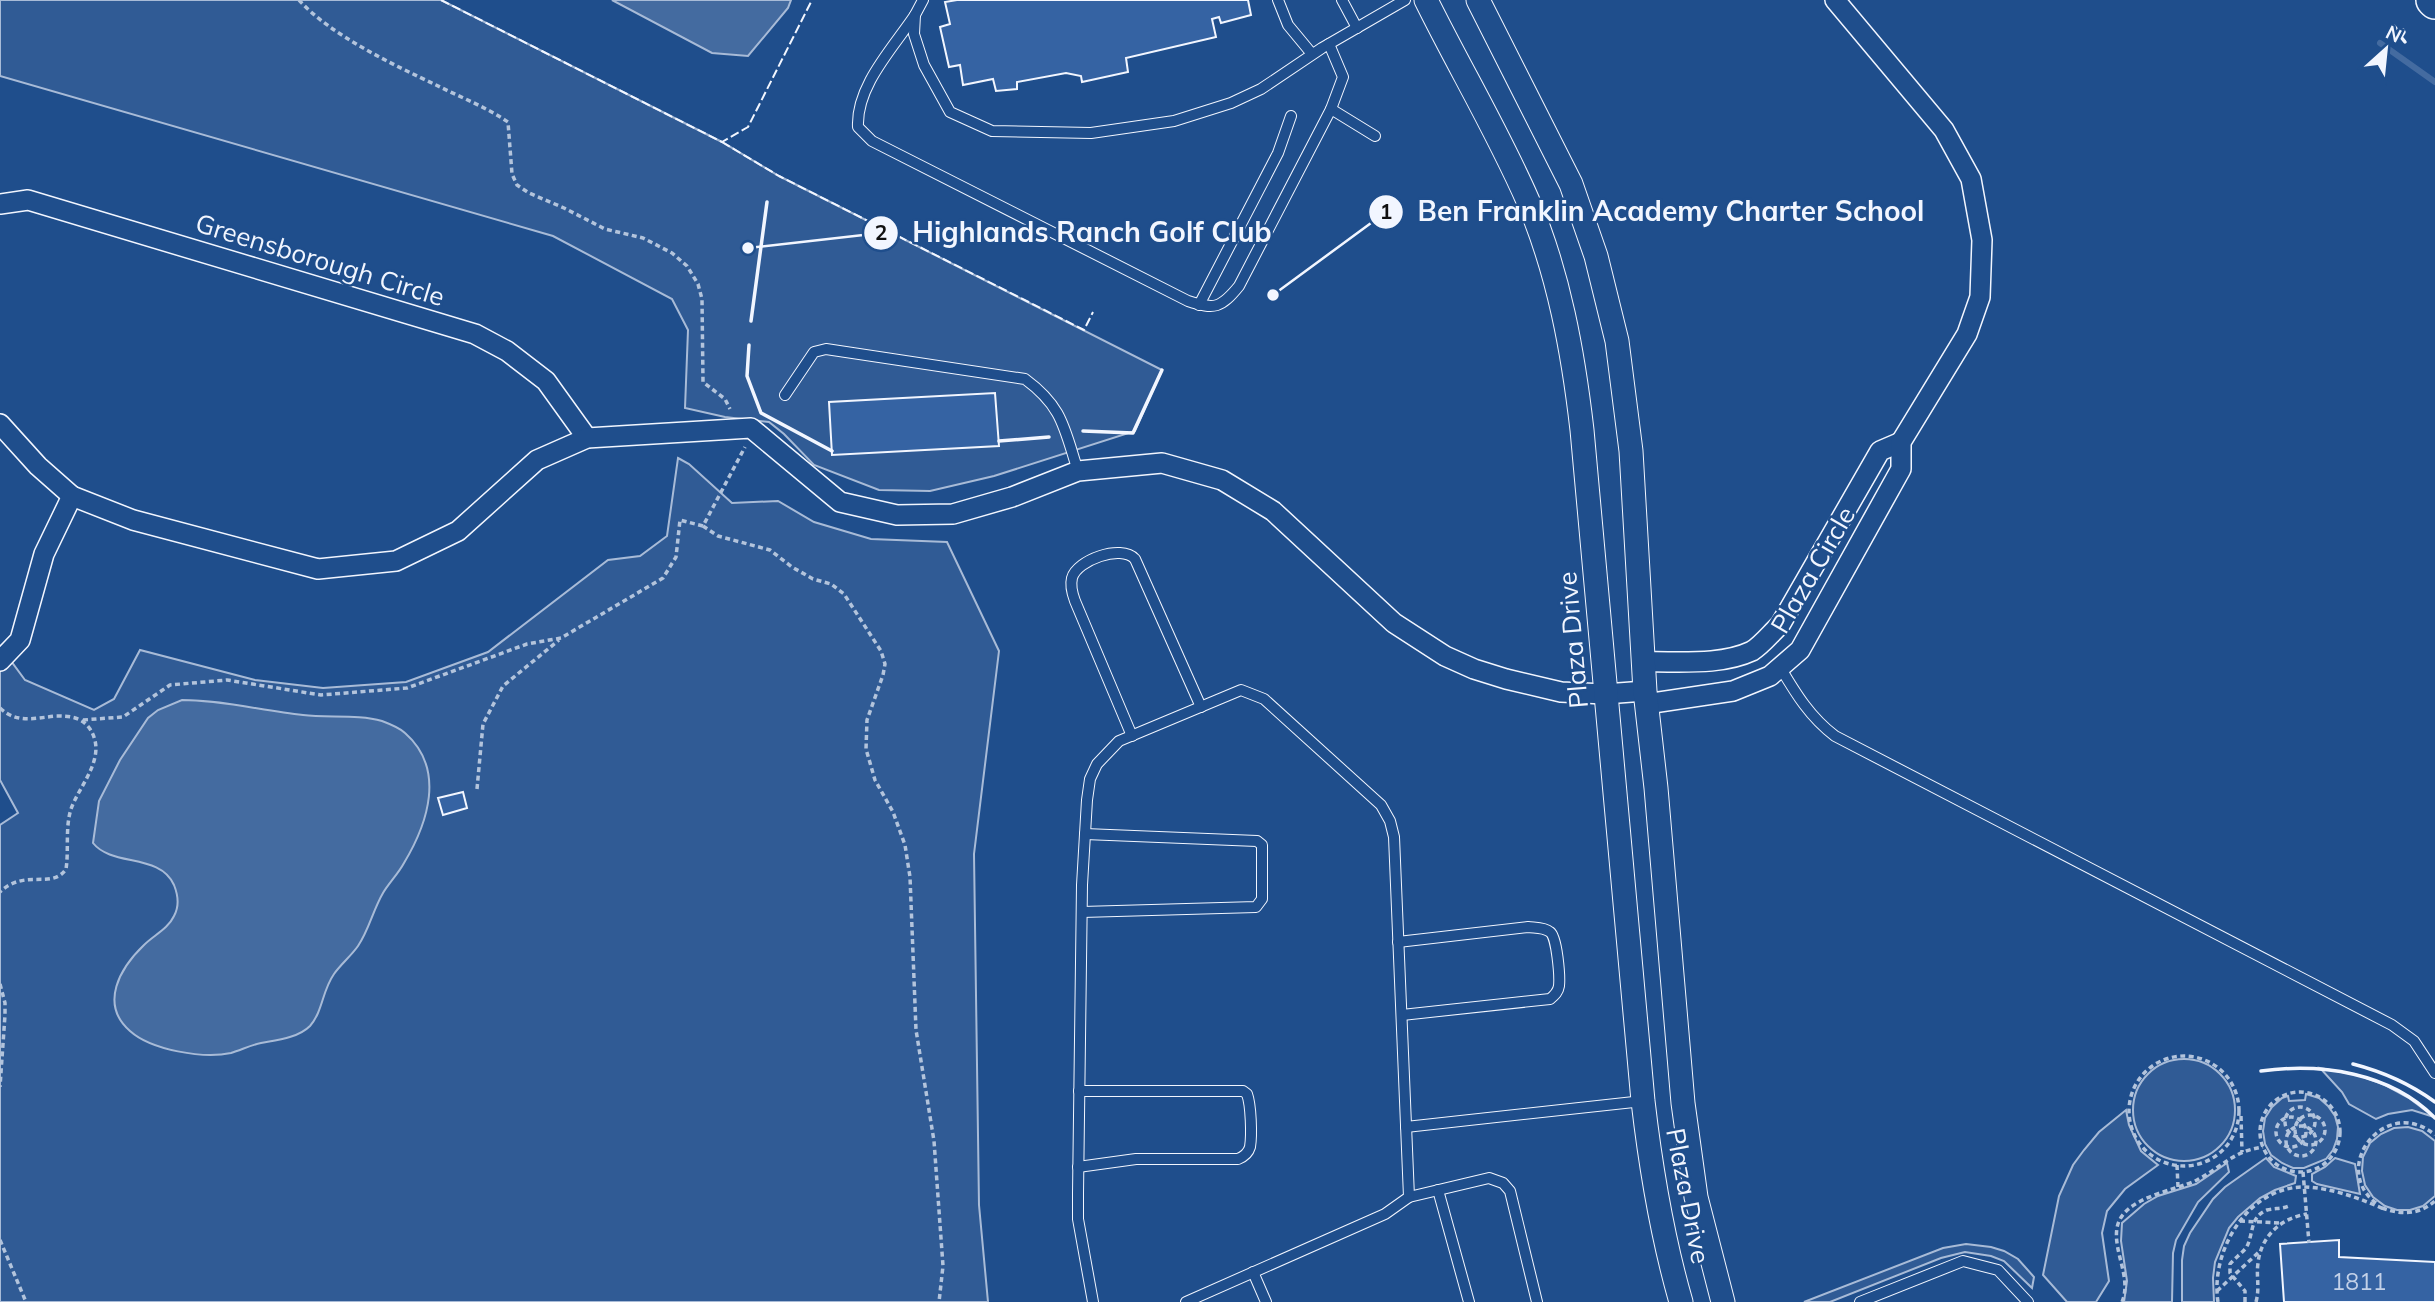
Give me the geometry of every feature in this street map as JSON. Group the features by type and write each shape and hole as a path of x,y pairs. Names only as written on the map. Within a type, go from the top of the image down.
{"street":[{"name":"Plaza Drive","path":"1426,0 1528,201 1543,242 1571,350 1579,404 1643,1101 1657,1204 1681,1302"},
{"name":"Plaza Drive","path":"1478,0 1571,184 1587,227 1605,290 1620,361 1636,510 1645,697 1689,1153 1704,1231 1723,1302"},
{"name":"Plaza Circle","path":"751,428 840,502 897,515 953,514 1012,497 1078,471 1162,463 1222,480 1273,511 1394,623 1445,656 1474,669 1561,692 1645,697 1708,697 1733,691 1770,676 1800,650 1902,469 1901,442 1967,334 1980,297 1982,240 1971,179 1944,130 1835,0"},
{"name":"Greensborough Circle","path":"0,204 28,200 475,334 507,351 546,381 587,438"},
{"path":"0,424 38,466 72,496 133,520 318,569 396,561 458,531 537,460 587,438 751,428"},
{"name":"Plaza Circle","path":"1643,662 1717,660 1753,650 1762,643 1780,625 1880,451 1901,442"},
{"path":"0,661 20,640 44,554 72,496"}],"lane":[{"path":"923,0 860,103 858,127 863,133 872,141 1199,305 1210,308 1220,305 1238,286 1331,109 1343,77 1329,44"},
{"path":"1278,0 1288,25 1308,57"},
{"path":"1342,0 1357,28"},
{"path":"915,15 914,34 924,65 950,112 992,131 1091,133 1174,121 1241,98 1261,89 1329,44 1405,0"},
{"path":"1331,109 1375,136"},
{"path":"1199,305 1278,153 1291,116"},
{"path":"785,395 814,352 826,349 1025,379 1044,393 1060,415 1078,471"},
{"path":"1132,736 1071,589 1072,579 1080,566 1116,551 1130,553 1201,707"},
{"path":"1780,667 1804,707 1818,723 1835,736 2392,1025 2414,1041 2435,1073"},
{"path":"1093,1302 1078,1219 1082,912 1088,790 1097,764 1119,741 1241,690 1264,699 1381,805 1390,821 1394,837 1409,1197"},
{"path":"1082,912 1256,907 1262,898 1262,845 1257,841 1085,834"},
{"path":"1398,942 1528,927 1542,928 1550,932 1555,939 1559,986 1556,995 1550,999 1402,1014"},
{"path":"1078,1167 1136,1159 1238,1159 1245,1156 1250,1149 1250,1101 1243,1091 1079,1091"},
{"path":"1406,1127 1643,1101"},
{"path":"1187,1302 1385,1214 1409,1197 1489,1178 1503,1183 1510,1191 1537,1302"},
{"path":"1438,1190 1469,1302"},
{"path":"1860,1302 1963,1261 1998,1270 2028,1302"},
{"path":"1253,1272 1266,1302"}],"path":[{"path":"299,0 341,34 508,122 512,174 517,185 528,193 605,229 643,238 672,253 687,266 698,284 702,299 703,382 725,399 733,415 751,428 741,456 703,526"},
{"path":"477,789 483,724 503,686 561,638 663,578 676,557 680,520 703,526 718,536 770,550 792,567 813,579 831,584 844,594 881,651 885,664 867,720 866,749 876,780 893,812 905,845 910,877 916,1030 934,1141 943,1266 939,1302"},
{"path":"0,708 7,715 19,720 60,716 83,720 124,717 170,685 227,680 321,695 407,688 527,644 561,638"},
{"path":"0,892 20,880 33,877 55,879 66,869 71,810 92,769 96,754 95,739 83,720"},
{"path":"0,984 5,1015 0,1087"},
{"path":"2239,1110 2237,1128 2229,1144 2200,1163 2164,1162 2148,1152 2137,1138 2130,1120 2130,1101 2136,1084 2148,1069 2164,1059 2183,1056 2200,1058 2216,1066 2228,1078 2237,1093 2239,1110 2242,1152"},
{"path":"2297,1091 2322,1097 2338,1116 2341,1129 2340,1142 2335,1153 2326,1163 2303,1172 2289,1171 2276,1164 2263,1147 2260,1127 2272,1102 2284,1094 2297,1091"},
{"path":"2313,1116 2307,1115 2299,1120 2289,1132 2286,1140 2292,1153 2301,1156 2311,1153 2323,1139 2325,1129 2320,1120 2306,1109 2297,1107 2288,1112 2285,1125 2289,1132 2302,1143 2316,1144"},
{"path":"2296,1137 2305,1136 2312,1131 2313,1116"},
{"path":"2304,1126 2305,1136 2302,1143 2296,1147 2288,1147 2278,1140 2276,1131 2279,1122 2293,1118 2312,1131 2316,1144"},
{"path":"2384,1209 2372,1200 2361,1181 2359,1160 2364,1147 2373,1135 2385,1127 2399,1123 2413,1124 2435,1135"},
{"path":"2295,1127 2304,1126"},
{"path":"2295,1127 2296,1137"},
{"path":"2122,1302 2124,1281 2116,1229 2119,1221 2135,1204 2146,1198 2196,1181 2228,1158 2263,1147"},
{"path":"2220,1152 2228,1158"},
{"path":"2177,1164 2178,1187"},
{"path":"2303,1172 2309,1242"},
{"path":"2218,1302 2217,1276 2224,1249 2240,1221 2264,1199 2304,1187 2340,1193 2398,1213 2414,1213 2435,1201"},
{"path":"2245,1302 2245,1291 2232,1277 2230,1264 2248,1243 2254,1222 2267,1210 2289,1206"},
{"path":"2217,1291 2260,1251 2273,1230 2295,1216 2306,1214"},
{"path":"2240,1221 2282,1223"},
{"path":"0,1240 26,1302"},
{"path":"2256,1302 2260,1289 2257,1265 2260,1251"}],"shaded area":[{"path":"0,0 441,0 722,142 779,176 1162,370 1135,431 994,476 930,491 879,490 814,465 769,422 725,417 685,408 688,330 672,299 553,236 0,76"},
{"path":"612,0 791,0 788,8 748,56 712,53"},
{"path":"678,458 689,464 732,503 778,501 814,522 871,539 947,542 999,651 974,854 979,1205 988,1302 0,1302 0,825 18,813 0,780 0,646 25,680 94,710 114,699 140,650 255,680 323,688 406,682 488,652 608,560 640,556 667,536"},
{"path":"182,700 303,715 382,721 403,731 418,747 426,763 429,779 426,814 413,847 383,893 358,946 330,981 318,1014 310,1026 293,1036 219,1055 192,1054 164,1048 139,1038 121,1020 114,998 121,975 135,954 171,921 177,909 177,897 174,885 158,868 112,855 93,843 99,801 120,760 148,718 158,710"},
{"path":"2184,1059 2203,1063 2220,1074 2231,1091 2235,1110 2231,1129 2220,1146 2203,1157 2184,1161 2165,1157 2148,1146 2137,1129 2133,1110 2137,1091 2148,1074 2165,1063"},
{"path":"2320,1068 2358,1075 2385,1085 2409,1098 2434,1117 2412,1110 2376,1119 2349,1104"},
{"path":"2306,1094 2319,1098 2335,1116 2337,1139 2326,1159 2304,1168 2293,1168 2271,1155 2265,1144 2265,1118 2282,1098 2288,1096 2289,1101 2305,1100"},
{"path":"2126,1110 2129,1125 2141,1151 2158,1165 2125,1189 2107,1211 2102,1233 2109,1281 2096,1302 2067,1302 2043,1275 2059,1196 2073,1165 2084,1150 2099,1132"},
{"path":"2408,1127 2422,1131 2435,1141 2435,1196 2423,1206 2397,1210 2385,1206 2373,1197 2365,1185 2363,1157 2370,1143 2381,1134 2394,1128"},
{"path":"2266,1158 2274,1167 2296,1176 2295,1183 2260,1198 2229,1228 2215,1262 2214,1302 2182,1302 2182,1260 2190,1233 2213,1199 2225,1187"},
{"path":"2335,1158 2355,1164 2360,1194 2312,1181 2312,1174"},
{"path":"2227,1163 2229,1172 2198,1202 2176,1240 2173,1253 2172,1302 2124,1302 2127,1281 2121,1241 2122,1223 2158,1196 2196,1184"},
{"path":"1966,1244 1991,1247 2018,1259 2034,1277 2032,1288 2004,1261 1965,1252 1941,1258 1830,1302 1804,1302 1943,1248"}],"building":[{"path":"1248,0 1251,15 1221,23 1219,17 1212,19 1216,37 1126,58 1128,72 1082,82 1081,76 1066,73 1017,82 1017,89 996,91 993,79 963,85 960,65 949,67 940,27 950,24 945,2"},
{"path":"995,393 999,446 832,455 829,402"},
{"path":"463,792 467,808 443,815 438,798"},
{"path":"2339,1240 2339,1257 2435,1262 2435,1302 2284,1302 2280,1244"}],"waterway":[{"path":"2380,43 2435,82"}],"fence":[{"path":"441,0 722,142 748,127 812,0"},
{"path":"722,142 779,176 1084,330 1093,312"}],"wall":[{"path":"2394,26 2397,30 2403,30 2401,37 2405,42"},
{"path":"751,321 767,202"},
{"path":"749,345 747,376 761,413 832,451"},
{"path":"1083,431 1133,433 1162,370"},
{"path":"999,441 1049,437"},
{"path":"2353,1064 2396,1079 2435,1102"},
{"path":"2261,1071 2307,1068 2354,1074 2397,1090 2417,1102 2435,1118"}],"place":[{"name":"Highlands Ranch Golf Club","path":"748,248"},
{"name":"Ben Franklin Academy Charter School","path":"1273,295"}]}
